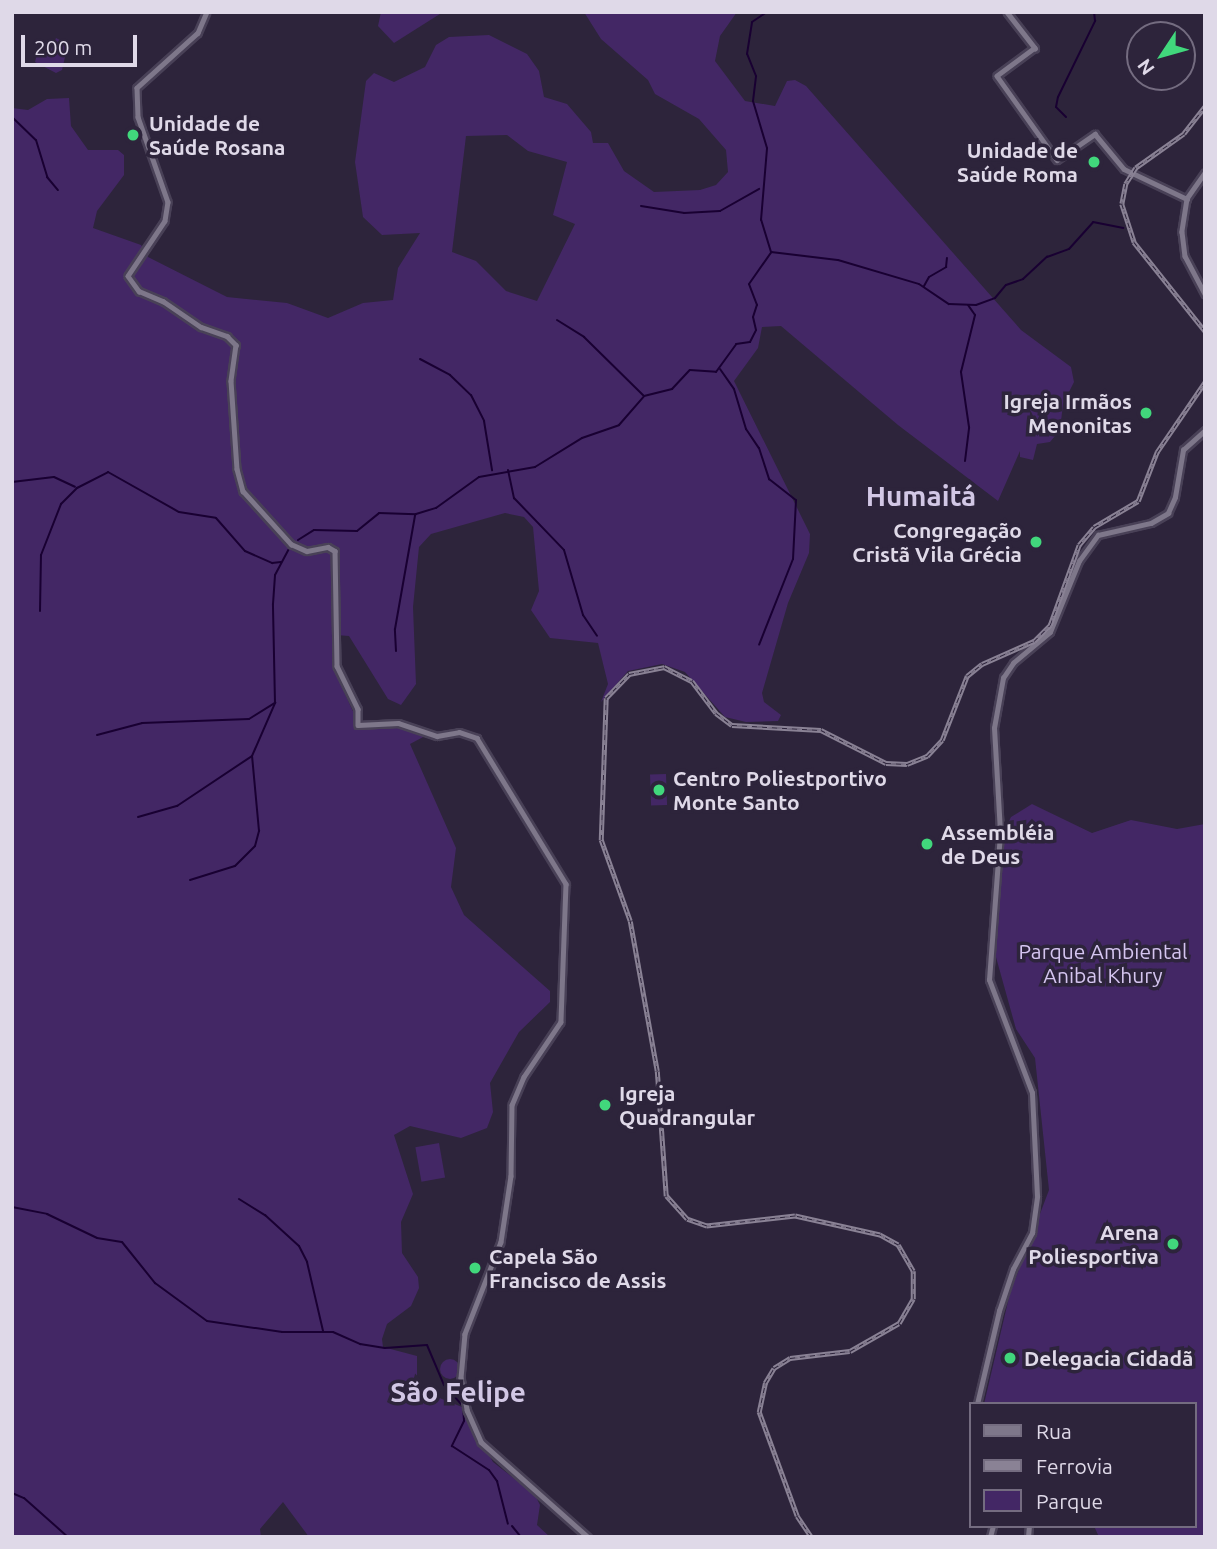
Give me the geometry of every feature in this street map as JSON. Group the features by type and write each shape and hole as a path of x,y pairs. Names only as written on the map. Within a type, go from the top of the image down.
{"street":[{"path":"207,12 198,33 137,88 138,117 168,202 165,221 128,276 139,291 163,301 201,327 227,336 236,345 231,381 237,469 243,491 291,544 307,551 328,547 335,551 337,666 358,709 358,725 398,723 437,736 459,732 477,737 566,884 562,1022 524,1077 512,1105 511,1175 501,1242 465,1334 461,1378 467,1410 481,1442 587,1537"},
{"path":"1007,12 1035,48 997,76 1057,160 1095,134 1124,169 1187,199"},
{"path":"1205,173 1187,199 1182,241 1191,272 1205,294"},
{"path":"977,1402 999,1311 1013,1269 1032,1233 1038,1181 1037,1132 1027,1073 989,980 1000,832 994,728 1008,669 1050,632 1089,544 1108,529 1151,523 1168,513 1175,496 1183,450 1205,430"}],"green space":[{"path":"381,12 443,12 394,43 378,26"},
{"path":"584,12 737,12 720,36 715,61 745,101 775,106 787,81 795,80 806,86 1021,330 1071,367 1074,382 1063,404 1060,430 1050,442 1037,444 1033,460 1020,457 1020,451 998,501 898,425 781,326 762,327 758,348 734,381 810,534 809,553 788,603 762,693 764,702 781,715 778,721 746,722 725,717 685,672 662,664 628,671 601,702 608,684 598,643 550,638 531,610 539,591 533,527 524,517 505,513 431,534 419,547 413,607 416,684 401,705 388,699 349,636 336,635 336,674 361,729 402,727 425,736 410,744 456,848 451,887 464,915 550,991 550,1002 519,1032 490,1083 493,1112 487,1128 461,1138 410,1126 394,1135 413,1194 401,1222 402,1253 418,1277 419,1288 411,1306 387,1324 382,1339 383,1347 417,1356 417,1389 462,1407 493,1462 535,1495 540,1505 537,1525 550,1537 309,1537 283,1502 260,1529 261,1537 12,1537 12,108 28,110 47,99 69,98 71,126 88,150 118,150 124,155 124,175 97,211 93,228 141,245 148,257 227,297 287,303 328,318 363,303 393,300 398,268 420,233 382,235 363,217 355,162 366,81 374,73 394,82 425,67 436,45 449,37 489,35 527,54 539,71 544,97 567,104 591,132 593,143 608,143 624,171 654,192 700,190 716,185 728,172 726,150 699,119 655,94 648,80 601,39","holes":["507,135 528,151 567,162 553,215 575,224 537,301 506,291 476,261 452,252 466,136"]},
{"path":"56,38 68,44 62,70 56,73 35,62 37,54 49,54"},
{"name":"Centro Poliestportivo Monte Santo","path":"666,774 667,805 651,806 650,775"},
{"name":"Parque Ambiental Anibal Khury","path":"1032,804 1092,833 1131,820 1177,829 1205,824 1205,1537 1099,1537 1095,1528 1196,1528 1196,1402 984,1402 1010,1293 1049,1190 1035,1058 1016,1029 994,950 1004,831 1011,817"},
{"path":"439,1143 445,1177 421,1182 415,1147"},
{"path":"446,1359 454,1359 460,1369 454,1379 446,1379 440,1373 440,1365"}],"waterway":[{"path":"298,540 314,530 357,531 379,513 416,514 436,508 479,477 535,467 582,438 619,425 644,396 672,389 690,370 716,372 736,344 750,342 756,330 753,317 757,305 749,284 771,252 761,220 767,148 753,101 756,76 747,54 752,22 767,12"},
{"path":"1066,117 1056,107 1058,97 1095,21 1094,12"},
{"path":"12,117 36,140 47,177 58,190"},
{"path":"641,206 684,213 720,211 759,189"},
{"path":"771,252 838,260 919,284 949,304 976,305 995,298 1006,285 1023,279 1047,257 1069,249 1093,222 1123,228"},
{"path":"924,286 929,277 946,267 947,258"},
{"path":"965,461 969,427 961,372 975,315 968,305"},
{"path":"557,320 584,337 643,395"},
{"path":"420,359 450,375 471,395 484,421 492,470"},
{"path":"720,369 734,389 746,429 759,448 769,479 796,500 793,559 759,645"},
{"path":"508,470 514,498 564,550 583,615 597,636"},
{"path":"40,611 41,555 61,504 77,488 108,472 179,512 216,518 245,551 272,563 281,562"},
{"path":"12,482 54,477 75,487"},
{"path":"396,651 395,629 415,515"},
{"path":"138,817 177,806 252,756 275,703 275,575 289,549"},
{"path":"97,735 142,723 249,719 275,703"},
{"path":"190,880 235,866 255,846 259,831 252,756"},
{"path":"239,1199 265,1215 299,1246 307,1262 323,1331"},
{"path":"12,1207 47,1214 97,1238 122,1242 155,1283 207,1321 282,1332 333,1332 360,1344 385,1348 427,1345 444,1385 463,1406 464,1421 452,1446 489,1470 497,1481 508,1524"},
{"path":"12,1493 24,1498 68,1537"},
{"path":"512,1526 521,1537"}],"railway":[{"path":"1205,107 1184,134 1136,168 1126,184 1122,204 1134,242 1205,331"},
{"path":"811,1537 797,1516 759,1412 765,1383 774,1368 790,1358 850,1351 899,1323 913,1299 913,1271 898,1245 880,1235 795,1216 707,1226 687,1219 666,1196 657,1071 630,921 601,840 606,698 629,674 664,667 692,681 716,713 732,725 821,730 886,763 907,764 927,756 942,740 967,676 982,664 1034,641 1050,625 1079,545 1094,527 1138,501 1157,452 1205,382"}],"place":[{"name":"Unidade de Saúde Rosana","path":"133,135"},
{"name":"Unidade de Saúde Roma","path":"1094,162"},
{"name":"Igreja Irmãos Menonitas","path":"1146,413"},
{"name":"Congregação Cristã Vila Grécia","path":"1036,542"},
{"name":"Centro Poliestportivo Monte Santo","path":"659,790"},
{"name":"Assembléia de Deus","path":"927,844"},
{"name":"Igreja Quadrangular","path":"605,1105"},
{"name":"Arena Poliesportiva","path":"1173,1244"},
{"name":"Capela São Francisco de Assis","path":"475,1268"},
{"name":"Delegacia Cidadã","path":"1010,1358"}],"district":[{"name":"Humaitá","path":"921,496"},
{"name":"São Felipe","path":"458,1392"}]}
